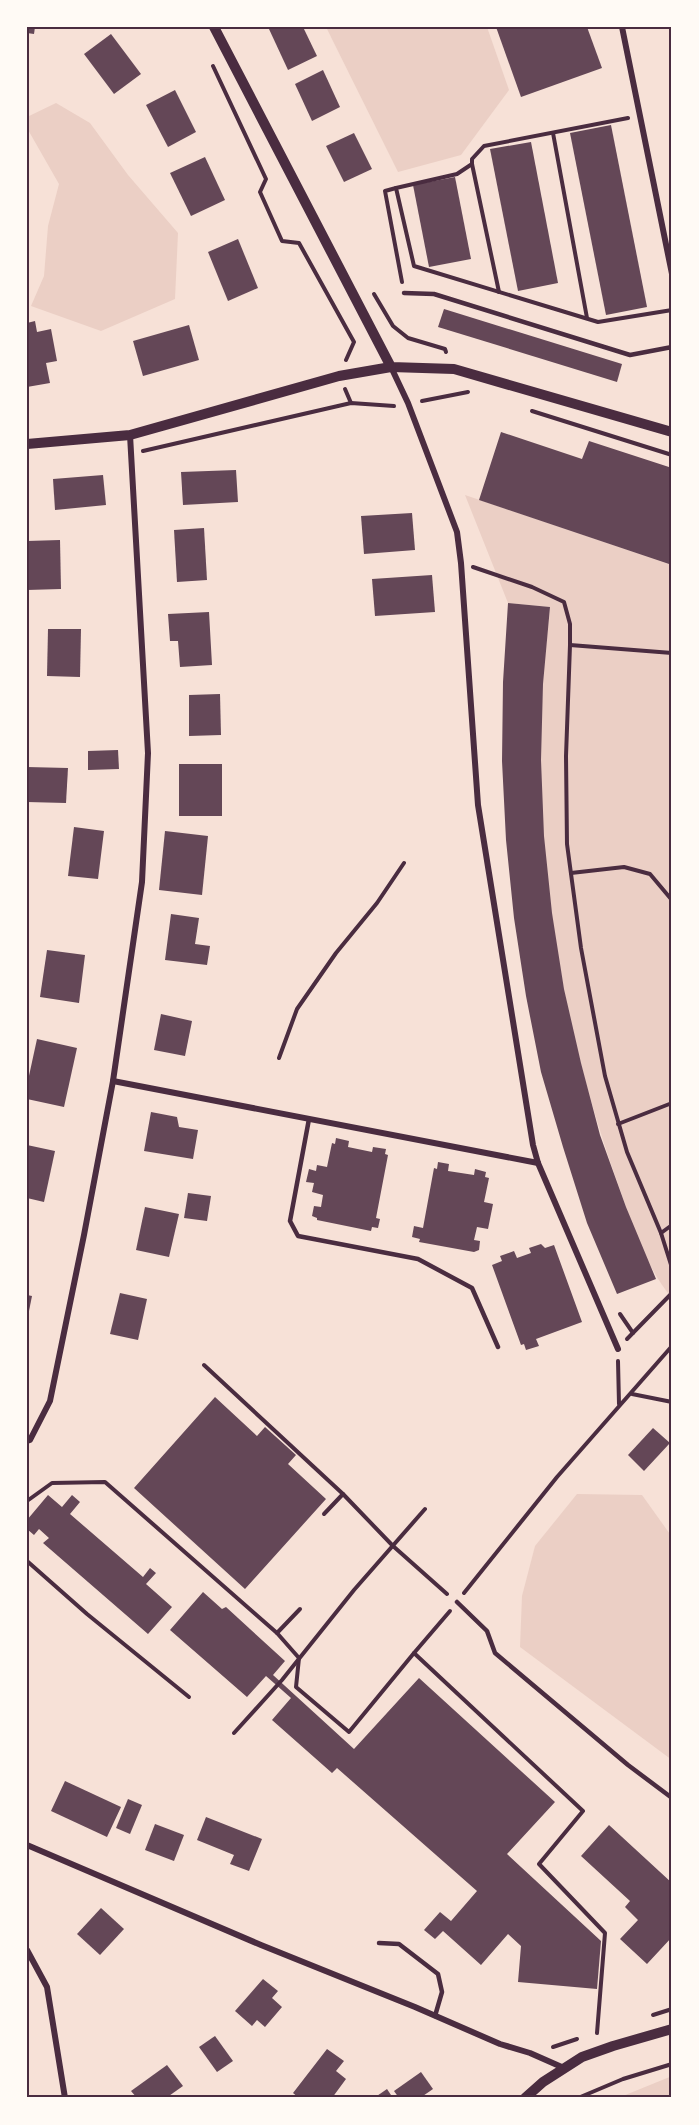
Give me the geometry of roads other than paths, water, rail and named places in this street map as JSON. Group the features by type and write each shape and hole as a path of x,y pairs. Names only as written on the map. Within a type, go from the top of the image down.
{"street":[{"path":"214,27 391,367 408,404 457,532 478,805 533,1145 538,1163 618,1349"},
{"path":"622,27 670,255 672,274"},
{"path":"27,444 130,435 339,376 391,367 454,369 672,432"},
{"path":"27,1441 30,1440 50,1401 113,1081 141,882 148,753 130,435"},
{"path":"113,1081 538,1163"},
{"path":"27,1845 261,1945 565,2069"},
{"path":"27,1950 47,1987 65,2098"},
{"path":"525,2098 543,2082 582,2057 672,2029"}],"lane":[{"path":"404,293 434,294 630,355 672,347"},
{"path":"309,1119 290,1221 298,1236 418,1259 472,1288 498,1347"},
{"path":"457,1602 487,1631 495,1653 628,1765 672,1798"},
{"path":"379,1943 399,1944 438,1974 442,1992 435,2016"}]}
